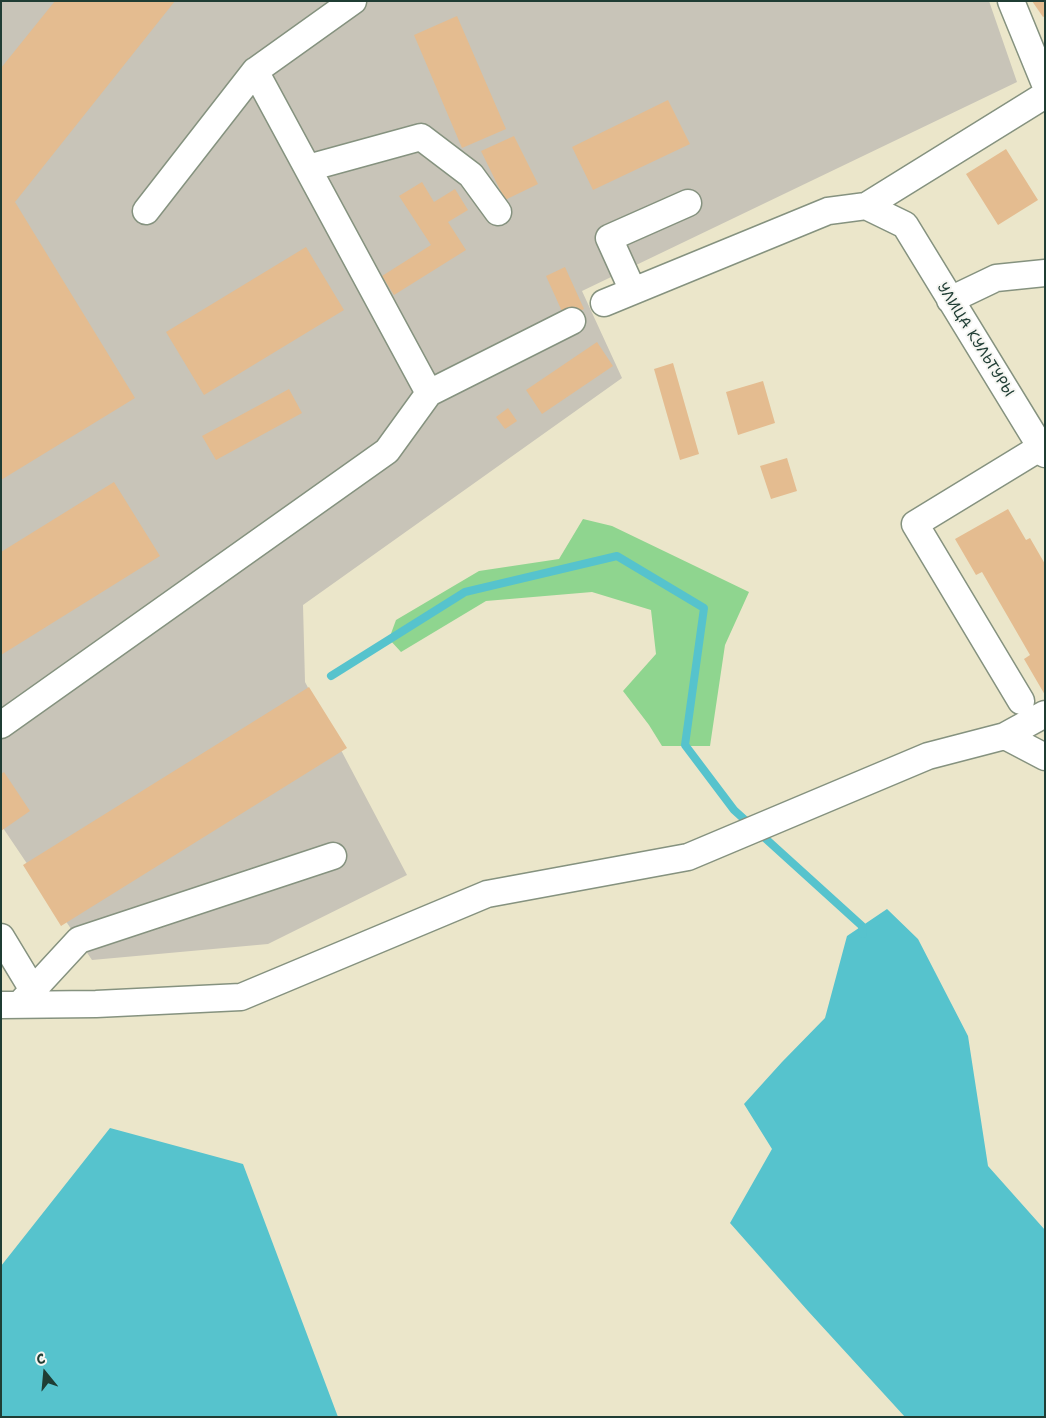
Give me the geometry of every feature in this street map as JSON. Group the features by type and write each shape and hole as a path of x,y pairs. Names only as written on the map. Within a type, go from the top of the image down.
{"street":[{"path":"146,211 255,71 353,1"},
{"path":"1011,1 1045,84"},
{"path":"255,71 429,393"},
{"path":"604,303 828,211 866,206 1045,95"},
{"path":"308,168 422,137 471,175 498,212"},
{"path":"633,292 608,238 688,203"},
{"name":"УЛИЦА КУЛЬТУРЫ","path":"866,206 905,225 1043,450"},
{"path":"950,300 996,278 1045,273"},
{"path":"1,724 386,452 429,393 572,321"},
{"path":"1021,701 915,524 1043,450"},
{"path":"18,1000 96,1004 241,997 488,894 688,857 928,756 1005,736 1045,714"},
{"path":"1005,736 1045,757"},
{"path":"18,1000 79,940 333,856"},
{"path":"1,937 18,1000"}],"shaded area":[{"path":"1,1 989,1 1017,82 582,291 622,378 303,605 305,682 407,875 268,944 92,960 1,825"}],"green space":[{"path":"583,519 612,526 749,592 725,645 710,746 662,746 649,725 623,691 656,654 651,610 592,592 486,601 401,652 389,639 396,620 479,571 559,559"}],"water":[{"path":"887,909 918,939 968,1036 988,1166 1045,1230 1045,1417 905,1417 730,1223 772,1149 744,1104 825,1018 847,936"},
{"path":"110,1128 243,1164 338,1417 1,1417 1,1266"}],"building":[{"path":"55,1 175,1 15,202 135,398 1,480 1,68"},
{"path":"1032,1 1045,1 1045,16 1043,17"},
{"path":"457,16 506,129 462,148 414,35"},
{"path":"668,100 690,144 593,190 572,147"},
{"path":"514,136 538,184 505,200 481,151"},
{"path":"1006,149 1038,200 998,225 966,174"},
{"path":"422,182 434,202 455,189 468,210 448,222 466,250 394,295 382,276 431,245 399,196"},
{"path":"306,247 344,310 204,395 166,332"},
{"path":"565,267 584,309 565,318 546,276"},
{"path":"597,342 613,366 542,414 526,390"},
{"path":"673,363 699,454 680,460 654,369"},
{"path":"763,381 775,423 738,435 726,392"},
{"path":"289,389 302,413 216,460 202,436"},
{"path":"508,408 517,421 505,429 496,417"},
{"path":"787,458 797,491 771,499 760,466"},
{"path":"114,482 160,556 1,655 1,552"},
{"path":"1008,509 1026,540 1030,538 1045,564 1045,695 1024,659 1030,655 982,572 976,575 955,539"},
{"path":"309,687 347,748 61,926 23,865"},
{"path":"4,772 30,811 1,831 1,774"}],"waterway":[{"path":"331,676 465,592 617,556 704,608 685,745 734,810 862,926 863,934"}]}
